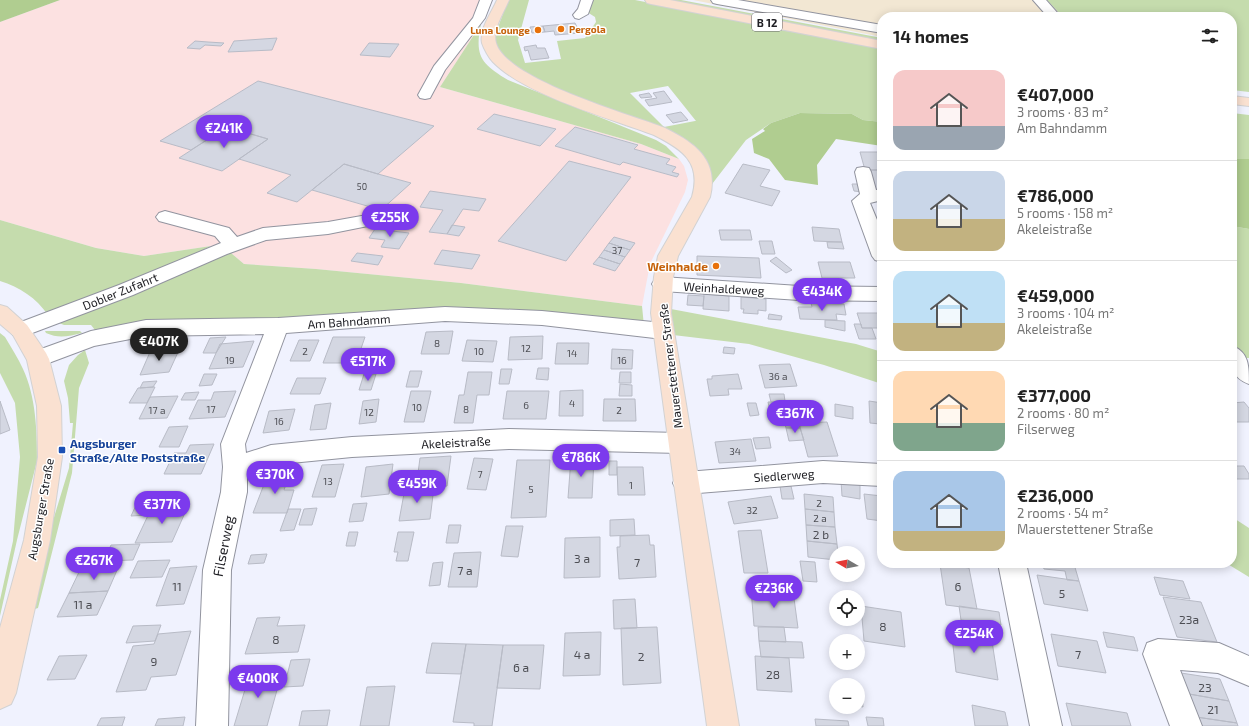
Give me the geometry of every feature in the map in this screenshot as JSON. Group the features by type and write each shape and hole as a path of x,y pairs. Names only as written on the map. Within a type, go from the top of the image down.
{"main road":[{"name":"Mauerstettener Straße","path":"503,0 492,27 489,42 490,50 494,57 505,67 519,77 555,93 656,129 679,141 691,151 698,160 704,177 702,194 668,256 662,284 661,313 723,726"},
{"name":"B 12","path":"652,0 877,44"},
{"path":"1237,101 1249,102"},
{"name":"Augsburger Straße","path":"0,312 20,330 38,359 49,406 50,457 37,540 1,681"}],"street":[{"path":"426,96 439,69 479,18 486,0"},
{"path":"580,15 584,11 587,0"},
{"path":"717,0 877,28"},
{"path":"1039,0 1050,12"},
{"path":"863,172 875,196 861,201 877,243"},
{"path":"165,217 222,232 226,247"},
{"name":"Dobler Zufahrt","path":"20,330 126,290 226,247 263,234 328,228 367,222"},
{"name":"Weinhaldeweg","path":"662,284 799,293 877,294"},
{"name":"Am Bahndamm","path":"38,359 91,340 146,328 278,326 444,314 542,318 663,331"},
{"name":"Filserweg","path":"212,726 217,570 234,492 235,468 233,444 278,326"},
{"name":"Akeleistraße","path":"235,468 271,455 360,447 509,439 680,443"},
{"name":"Siedlerweg","path":"686,483 823,472 877,475"},
{"path":"1013,568 1046,726"},
{"path":"1186,726 1158,654 1219,658 1249,671"}],"shaded area":[{"path":"60,0 492,0 481,24 440,87 641,144 679,159 684,166 688,180 685,192 650,264 642,306 461,283 316,269 244,264 231,253 211,246 144,256 96,248 0,220 0,22","holes":["276,38 272,50 228,52 234,41","369,43 399,44 390,57 360,55","258,81 434,126 378,174 411,183 381,210 312,190 268,193 291,175 239,159 222,171 180,158 191,150 161,141","494,114 555,129 556,130 540,146 477,129","575,127 638,144 634,149 676,167 672,172 679,174 676,177 623,162 555,146","569,161 630,177 566,261 499,241","430,191 463,209 452,225 464,227 459,236 429,232 443,210 420,207","375,229 409,233 399,249 381,247 385,240 369,237","442,250 480,256 472,269 434,264","357,253 383,257 378,265 351,261"]},
{"path":"693,0 1047,0 1058,12 877,12 877,36"}],"green space":[{"path":"0,0 60,0 0,22"},
{"path":"508,0 529,0 518,40 525,63 561,59 557,41 585,38 596,22 595,17 587,12 589,0 635,0 877,47 877,121 863,120 852,114 800,113 771,123 746,140 709,188 696,150 561,92 508,66 493,41","holes":["668,86 696,121 664,127 630,93"]},
{"path":"661,0 681,0 877,37 877,42"},
{"path":"1047,0 1249,0 1249,92 1237,91 1237,12 1058,12"},
{"path":"481,24 479,44 482,58 486,64 499,74 508,80 656,140 666,146 679,159 641,144 440,87"},
{"path":"800,113 852,114 863,120 877,121 877,145 836,139 817,165 818,185 785,180 769,159 754,153 752,139 765,131 763,129 771,123"},
{"path":"1237,114 1249,115 1249,159 1237,159"},
{"path":"1237,159 1249,159 1249,229 1237,227"},
{"path":"0,220 96,248 144,256 211,246 145,278 48,315 33,298 14,286 0,281"},
{"path":"1237,227 1249,229 1249,358 1246,358 1237,347"},
{"path":"231,253 244,264 316,269 461,283 642,306 644,326 543,314 280,322 168,319 142,321 95,330 91,325 64,325 59,323"},
{"path":"671,309 856,344 877,350 877,382 824,365 749,344 673,335"},
{"path":"45,331 80,331 82,333 60,336 51,335"},
{"path":"0,333 5,337 19,361 31,391 35,414 37,461 0,616 0,600 13,541 20,457 15,403 0,373"},
{"path":"85,350 89,363 79,388 72,473 38,608 32,610 48,537 69,468 73,423 70,423 68,398 64,381 69,365"},
{"path":"1237,520 1249,528 1249,577 1234,568 1237,568"}],"building":[{"name":"Pergola","path":"575,23 580,33 555,35 554,31 545,32 543,26"},
{"name":"Luna Lounge","path":"543,26 545,32 532,33 530,27"},
{"path":"277,38 272,50 228,52 234,41"},
{"path":"195,41 224,43 221,46 205,45 200,49 187,48"},
{"path":"369,43 399,44 390,57 360,55"},
{"path":"536,45 537,48 545,48 549,58 531,60 528,50 525,51 524,47"},
{"path":"258,81 434,126 378,174 344,164 297,202 267,193 291,175 239,159 268,139 227,127 191,150 160,141"},
{"path":"664,91 672,102 649,106 645,100 657,98 653,93"},
{"path":"649,93 652,97 641,98 639,95"},
{"path":"681,112 688,120 673,123 666,115"},
{"path":"494,114 556,129 540,146 477,129"},
{"path":"227,127 268,139 222,171 179,158"},
{"path":"575,127 638,145 634,149 670,159 666,164 676,167 672,172 679,174 677,177 623,162 620,165 555,146"},
{"path":"860,152 877,152 877,170 865,170"},
{"path":"569,161 631,177 566,261 498,241"},
{"path":"344,164 411,183 381,210 312,190"},
{"path":"743,164 770,170 760,186 780,191 772,206 725,193"},
{"path":"865,170 877,170 877,189 871,189"},
{"path":"852,184 861,184 863,192 854,191"},
{"path":"430,191 486,199 479,211 463,209 447,234 429,232 443,210 420,207"},
{"path":"452,225 465,227 459,236 447,234"},
{"path":"812,227 839,229 842,242 814,241"},
{"path":"375,229 409,233 399,249 381,247 385,240 369,238"},
{"path":"719,230 750,230 752,240 721,240"},
{"path":"614,237 635,243 630,250 609,243"},
{"path":"759,241 772,241 775,254 762,254"},
{"path":"827,242 842,242 844,249 828,248"},
{"path":"609,243 630,250 625,257 604,250"},
{"path":"442,250 480,255 472,269 434,264"},
{"path":"604,250 625,257 620,264 599,257"},
{"path":"357,253 383,256 378,265 351,261"},
{"path":"697,256 759,258 761,278 697,275"},
{"path":"599,257 620,264 615,271 593,264"},
{"path":"776,257 792,270 786,273 770,261"},
{"path":"818,262 850,262 855,278 822,278"},
{"path":"704,294 729,296 729,311 703,309"},
{"path":"688,295 704,296 703,306 687,305"},
{"path":"741,297 766,299 766,311 758,310 758,314 743,313 744,309 741,309"},
{"path":"811,303 844,304 846,315 836,314 837,320 800,319 798,307 812,307"},
{"path":"857,313 877,313 877,328 862,328"},
{"path":"769,314 782,316 781,320 768,319"},
{"path":"825,320 845,321 845,331 825,327"},
{"path":"854,324 861,324 862,328 872,328 876,339 859,339"},
{"path":"453,331 449,354 421,354 426,332"},
{"path":"543,336 542,359 508,360 510,337"},
{"path":"226,337 216,353 203,353 210,338"},
{"path":"333,337 365,337 356,363 323,363"},
{"path":"299,340 319,340 310,361 290,361"},
{"path":"467,340 497,341 493,362 462,361"},
{"path":"254,341 243,367 209,369 220,344"},
{"path":"557,343 589,343 588,364 555,364"},
{"path":"724,347 735,348 734,354 723,353"},
{"path":"612,349 633,350 632,369 611,369"},
{"path":"179,350 169,372 140,375 150,352"},
{"path":"790,364 797,386 765,388 759,365"},
{"path":"538,368 549,368 548,380 536,379"},
{"path":"501,369 512,369 509,384 499,384"},
{"path":"410,371 422,371 418,387 406,387"},
{"path":"468,372 492,372 489,395 477,395 473,423 454,423 459,395 464,395"},
{"path":"620,372 631,372 631,383 619,383"},
{"path":"204,374 217,374 212,385 199,386"},
{"path":"364,374 376,374 371,390 359,390"},
{"path":"738,374 742,389 728,389 729,395 710,396 707,379 712,379 712,376"},
{"path":"297,378 326,378 320,394 290,394"},
{"path":"157,381 153,387 140,388 143,382"},
{"path":"620,384 632,385 632,396 619,396"},
{"path":"155,387 147,403 129,403 138,388"},
{"path":"583,390 583,416 559,416 560,391"},
{"path":"236,391 225,417 189,419 198,400 211,400 214,392"},
{"path":"411,391 431,391 424,422 404,422"},
{"path":"507,391 549,391 546,419 503,419"},
{"path":"199,392 195,400 181,400 185,393"},
{"path":"769,394 784,394 785,401 771,402"},
{"path":"178,396 167,418 139,419 150,397"},
{"path":"379,399 376,422 359,424 363,401"},
{"path":"604,399 635,399 636,421 603,421"},
{"path":"0,401 10,430 0,434"},
{"path":"794,401 800,428 786,428 779,402"},
{"path":"869,401 877,402 877,424 870,423"},
{"path":"768,402 779,402 782,411 770,411"},
{"path":"1244,402 1249,408 1249,422 1237,422 1237,403"},
{"path":"331,403 326,429 310,430 315,405"},
{"path":"747,403 756,403 759,415 750,416"},
{"path":"835,404 853,407 853,419 835,416"},
{"path":"295,409 289,430 263,433 269,411"},
{"path":"817,412 820,423 799,423 796,413"},
{"path":"827,422 838,456 808,457 799,423"},
{"path":"188,426 179,447 159,447 169,427"},
{"path":"786,428 800,428 804,440 789,441"},
{"path":"769,437 771,448 756,449 753,438"},
{"path":"751,439 756,461 719,463 715,442"},
{"path":"214,444 201,474 164,474 174,453 186,453 190,445"},
{"path":"451,456 447,486 416,488 420,458"},
{"path":"474,458 493,459 486,490 467,489"},
{"path":"571,458 594,459 592,498 568,498"},
{"path":"517,460 550,460 546,517 511,518"},
{"path":"609,461 617,461 617,475 609,475"},
{"path":"344,464 335,497 312,497 322,465"},
{"path":"393,464 389,494 361,497 366,467"},
{"path":"1237,466 1244,466 1249,474 1249,479 1237,479"},
{"path":"617,467 643,467 645,495 618,495"},
{"path":"290,473 284,490 294,490 287,513 253,513 268,474"},
{"path":"841,481 860,485 860,499 842,496"},
{"path":"780,486 791,486 794,499 782,499"},
{"path":"434,487 430,519 399,521 405,488"},
{"path":"145,493 161,493 157,500 141,501"},
{"path":"804,494 833,497 834,512 805,509"},
{"path":"864,494 877,495 877,520 867,519"},
{"path":"771,496 778,518 734,524 728,502"},
{"path":"164,500 161,507 152,507 148,515 131,516 138,501"},
{"path":"367,503 363,521 349,522 353,504"},
{"path":"188,506 172,542 135,543 152,507"},
{"path":"317,508 312,525 299,525 304,509"},
{"path":"288,509 301,509 294,530 280,531"},
{"path":"805,509 834,512 835,527 806,525"},
{"path":"634,519 635,535 610,536 610,520"},
{"path":"449,525 461,525 458,543 446,543"},
{"path":"806,525 835,527 837,544 807,541"},
{"path":"506,526 523,526 518,557 501,556"},
{"path":"761,530 768,573 744,573 738,531"},
{"path":"349,532 358,532 355,546 346,546"},
{"path":"398,532 414,532 408,561 396,561 398,552 394,552"},
{"path":"649,535 650,545 654,545 656,577 619,579 617,547 620,547 620,536"},
{"path":"600,537 600,577 564,578 565,538"},
{"path":"807,541 837,544 837,546 829,546 829,559 808,557"},
{"path":"140,544 133,560 104,561 111,545"},
{"path":"481,552 477,587 448,587 454,553"},
{"path":"267,554 264,563 248,564 251,555"},
{"path":"170,560 162,577 130,578 138,561"},
{"path":"800,561 815,562 817,582 803,581"},
{"path":"443,562 440,585 429,586 433,563"},
{"path":"197,566 184,604 156,606 170,568"},
{"path":"118,568 108,591 69,593 80,570"},
{"path":"941,568 969,568 977,609 946,605"},
{"path":"1075,568 1079,581 1067,580 1065,571 1044,569"},
{"path":"1037,575 1079,581 1088,611 1044,604"},
{"path":"1154,577 1183,581 1190,599 1160,595"},
{"path":"751,589 793,591 798,628 754,626"},
{"path":"108,591 97,615 57,617 69,593"},
{"path":"1163,597 1201,602 1217,642 1177,637"},
{"path":"635,599 637,628 614,629 613,600"},
{"path":"959,606 999,612 1001,625 961,620"},
{"path":"865,607 901,612 905,647 865,641 865,634 863,634"},
{"path":"280,617 277,626 305,625 298,652 245,654 257,618"},
{"path":"161,625 155,641 126,643 133,626"},
{"path":"657,627 661,683 623,685 621,628"},
{"path":"758,627 784,627 786,642 759,641"},
{"path":"951,628 991,635 998,680 956,672"},
{"path":"191,631 176,675 151,677 146,690 116,692 133,646 154,644 158,634"},
{"path":"601,632 600,675 563,676 565,633"},
{"path":"1103,632 1134,637 1138,651 1107,647"},
{"path":"1051,634 1097,641 1106,673 1058,666"},
{"path":"759,641 802,642 804,658 761,657"},
{"path":"432,643 466,644 461,674 426,673"},
{"path":"466,644 503,645 492,726 474,726 474,723 453,722"},
{"path":"503,645 544,645 540,689 497,688"},
{"path":"87,655 75,679 47,680 59,656"},
{"path":"755,656 789,658 792,692 757,690"},
{"path":"310,659 303,686 284,687 291,660"},
{"path":"282,672 267,726 234,726 250,673"},
{"path":"1181,673 1220,679 1229,701 1189,694"},
{"path":"395,686 389,726 360,726 367,687"},
{"path":"1189,694 1229,701 1237,723 1196,717"},
{"path":"1066,703 1127,713 1131,726 1072,726"},
{"path":"972,705 1005,712 1008,726 975,726"},
{"path":"330,710 327,726 299,726 302,711"},
{"path":"125,717 122,726 97,726 101,718"},
{"path":"185,717 183,726 155,726 158,719"},
{"path":"866,717 883,718 884,726 868,726"},
{"path":"1196,717 1237,723 1238,726 1200,726"},
{"path":"815,719 848,721 849,726 816,726"}],"place":[{"name":"Pergola","path":"561,29"},
{"name":"Luna Lounge","path":"538,30"},
{"name":"Weinhalde","path":"716,266"},
{"name":"Augsburger Straße/Alte Poststraße","path":"62,450"}]}
